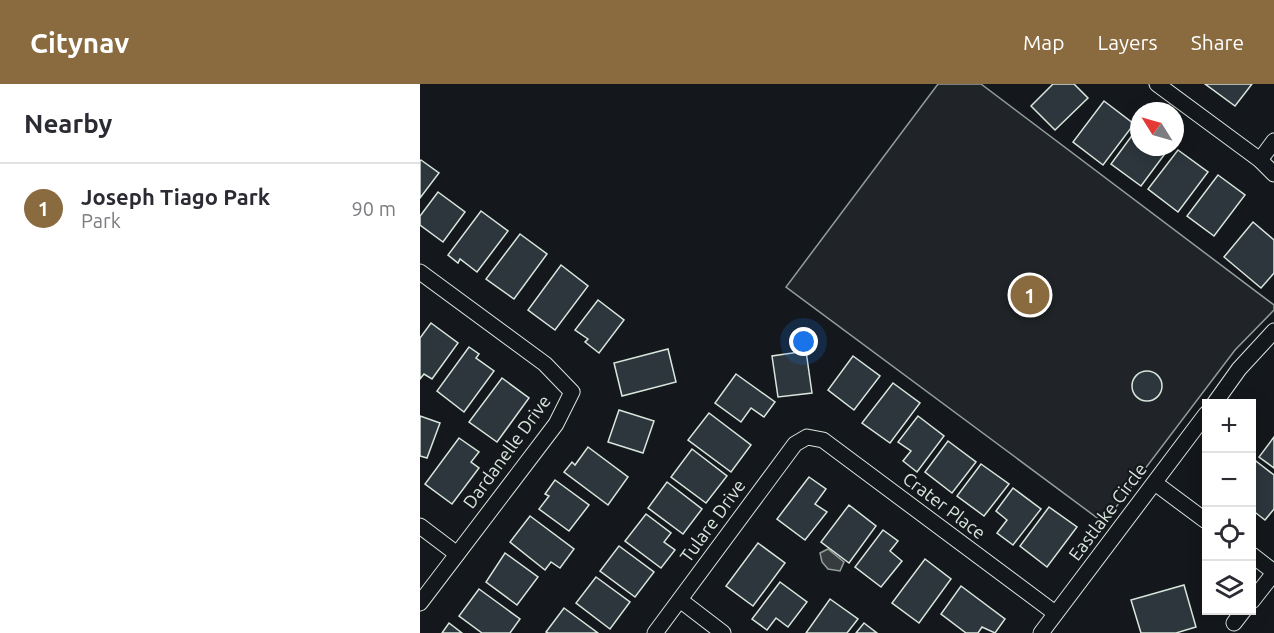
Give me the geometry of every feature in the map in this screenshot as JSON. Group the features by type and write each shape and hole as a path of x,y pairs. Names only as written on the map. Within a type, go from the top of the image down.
{"street":[{"path":"1157,84 1260,160 1274,174"},
{"path":"1260,160 1274,141"},
{"name":"Dardanelle Drive","path":"420,272 545,364 572,392 556,424 420,603"},
{"path":"1218,399 1239,369 1274,331"},
{"name":"Eastlake Circle","path":"1041,633 1202,419"},
{"name":"Tulare Drive","path":"655,633 795,444 807,437"},
{"name":"Crater Place","path":"807,437 823,440 1055,613"},
{"path":"1155,483 1202,518"},
{"path":"420,526 457,554"},
{"path":"1256,559 1274,572 1256,595"},
{"path":"680,600 723,633"}],"shaded area":[{"path":"938,84 981,84 1274,305 1274,310 1235,350 1104,523 786,287"},
{"path":"828,549 844,562 840,571 828,569 822,562 820,553"}],"building":[{"path":"1053,84 1074,84 1088,98 1055,130 1031,106"},
{"path":"1205,84 1252,84 1235,106"},
{"path":"1104,101 1130,121 1130,129 1103,165 1073,142"},
{"path":"1130,138 1130,156 1163,156 1141,186 1111,164"},
{"path":"1184,154 1208,172 1178,212 1148,189 1173,156"},
{"path":"420,161 439,173 420,198"},
{"path":"1218,175 1245,195 1214,236 1187,216"},
{"path":"438,192 465,212 443,242 420,225 420,216"},
{"path":"481,211 508,231 477,272 460,259 458,263 448,255"},
{"path":"1253,222 1274,240 1274,273 1261,288 1224,257"},
{"path":"520,234 547,254 514,299 486,279"},
{"path":"561,265 588,286 555,330 528,310"},
{"path":"598,300 624,320 599,353 585,342 588,339 575,330"},
{"path":"431,323 458,343 432,379 424,374 420,379 420,338"},
{"path":"469,347 479,354 476,358 494,371 464,412 437,391"},
{"path":"668,349 676,382 622,396 614,363"},
{"path":"806,351 812,393 778,397 772,356"},
{"path":"853,356 880,376 854,410 828,390"},
{"path":"1147,371 1158,375 1162,386 1158,397 1147,401 1136,397 1132,386 1136,375"},
{"path":"736,374 775,402 764,417 751,408 741,422 715,403"},
{"path":"502,378 529,398 497,442 469,422"},
{"path":"893,383 920,403 890,443 862,423"},
{"path":"619,410 654,421 643,453 608,442"},
{"path":"709,413 751,445 731,472 688,440"},
{"path":"420,416 440,423 427,458 420,456"},
{"path":"918,416 944,436 917,472 903,461 911,451 898,442"},
{"path":"1274,437 1274,468 1259,457"},
{"path":"459,438 479,452 471,462 479,468 452,504 425,484"},
{"path":"948,441 976,462 952,493 925,472"},
{"path":"588,447 628,477 608,505 564,472 572,462 575,465"},
{"path":"692,449 727,476 706,503 671,477"},
{"path":"1256,461 1274,475 1274,509 1265,520 1256,513"},
{"path":"981,464 1009,484 984,516 957,496"},
{"path":"809,477 826,489 815,504 827,512 805,540 777,519"},
{"path":"555,480 589,505 569,531 539,509 549,496 545,494"},
{"path":"667,482 702,509 683,534 648,508"},
{"path":"1013,488 1041,509 1013,545 997,533 1007,520 996,511"},
{"path":"849,505 876,526 849,563 821,542"},
{"path":"1049,507 1077,527 1047,567 1020,546"},
{"path":"646,514 671,533 664,542 675,550 661,568 625,541"},
{"path":"530,516 574,549 560,568 551,562 545,570 510,542"},
{"path":"883,530 898,541 890,551 902,561 881,587 855,567"},
{"path":"758,543 785,563 753,606 726,586"},
{"path":"619,546 654,572 635,597 600,571"},
{"path":"505,553 538,577 517,605 486,582"},
{"path":"925,559 951,579 919,623 892,603"},
{"path":"596,577 630,602 610,629 576,603"},
{"path":"780,582 807,602 788,627 776,618 767,630 752,619"},
{"path":"1184,585 1196,627 1176,633 1141,633 1131,600"},
{"path":"961,586 1005,619 995,633 982,627 978,633 966,633 941,614"},
{"path":"479,589 520,619 510,633 482,633 459,616"},
{"path":"830,599 858,619 847,633 806,633"},
{"path":"564,608 598,633 546,632"},
{"path":"449,623 462,633 442,633"},
{"path":"864,623 877,633 856,633"}],"place":[{"name":"Joseph Tiago Park","path":"1030,295"}]}
